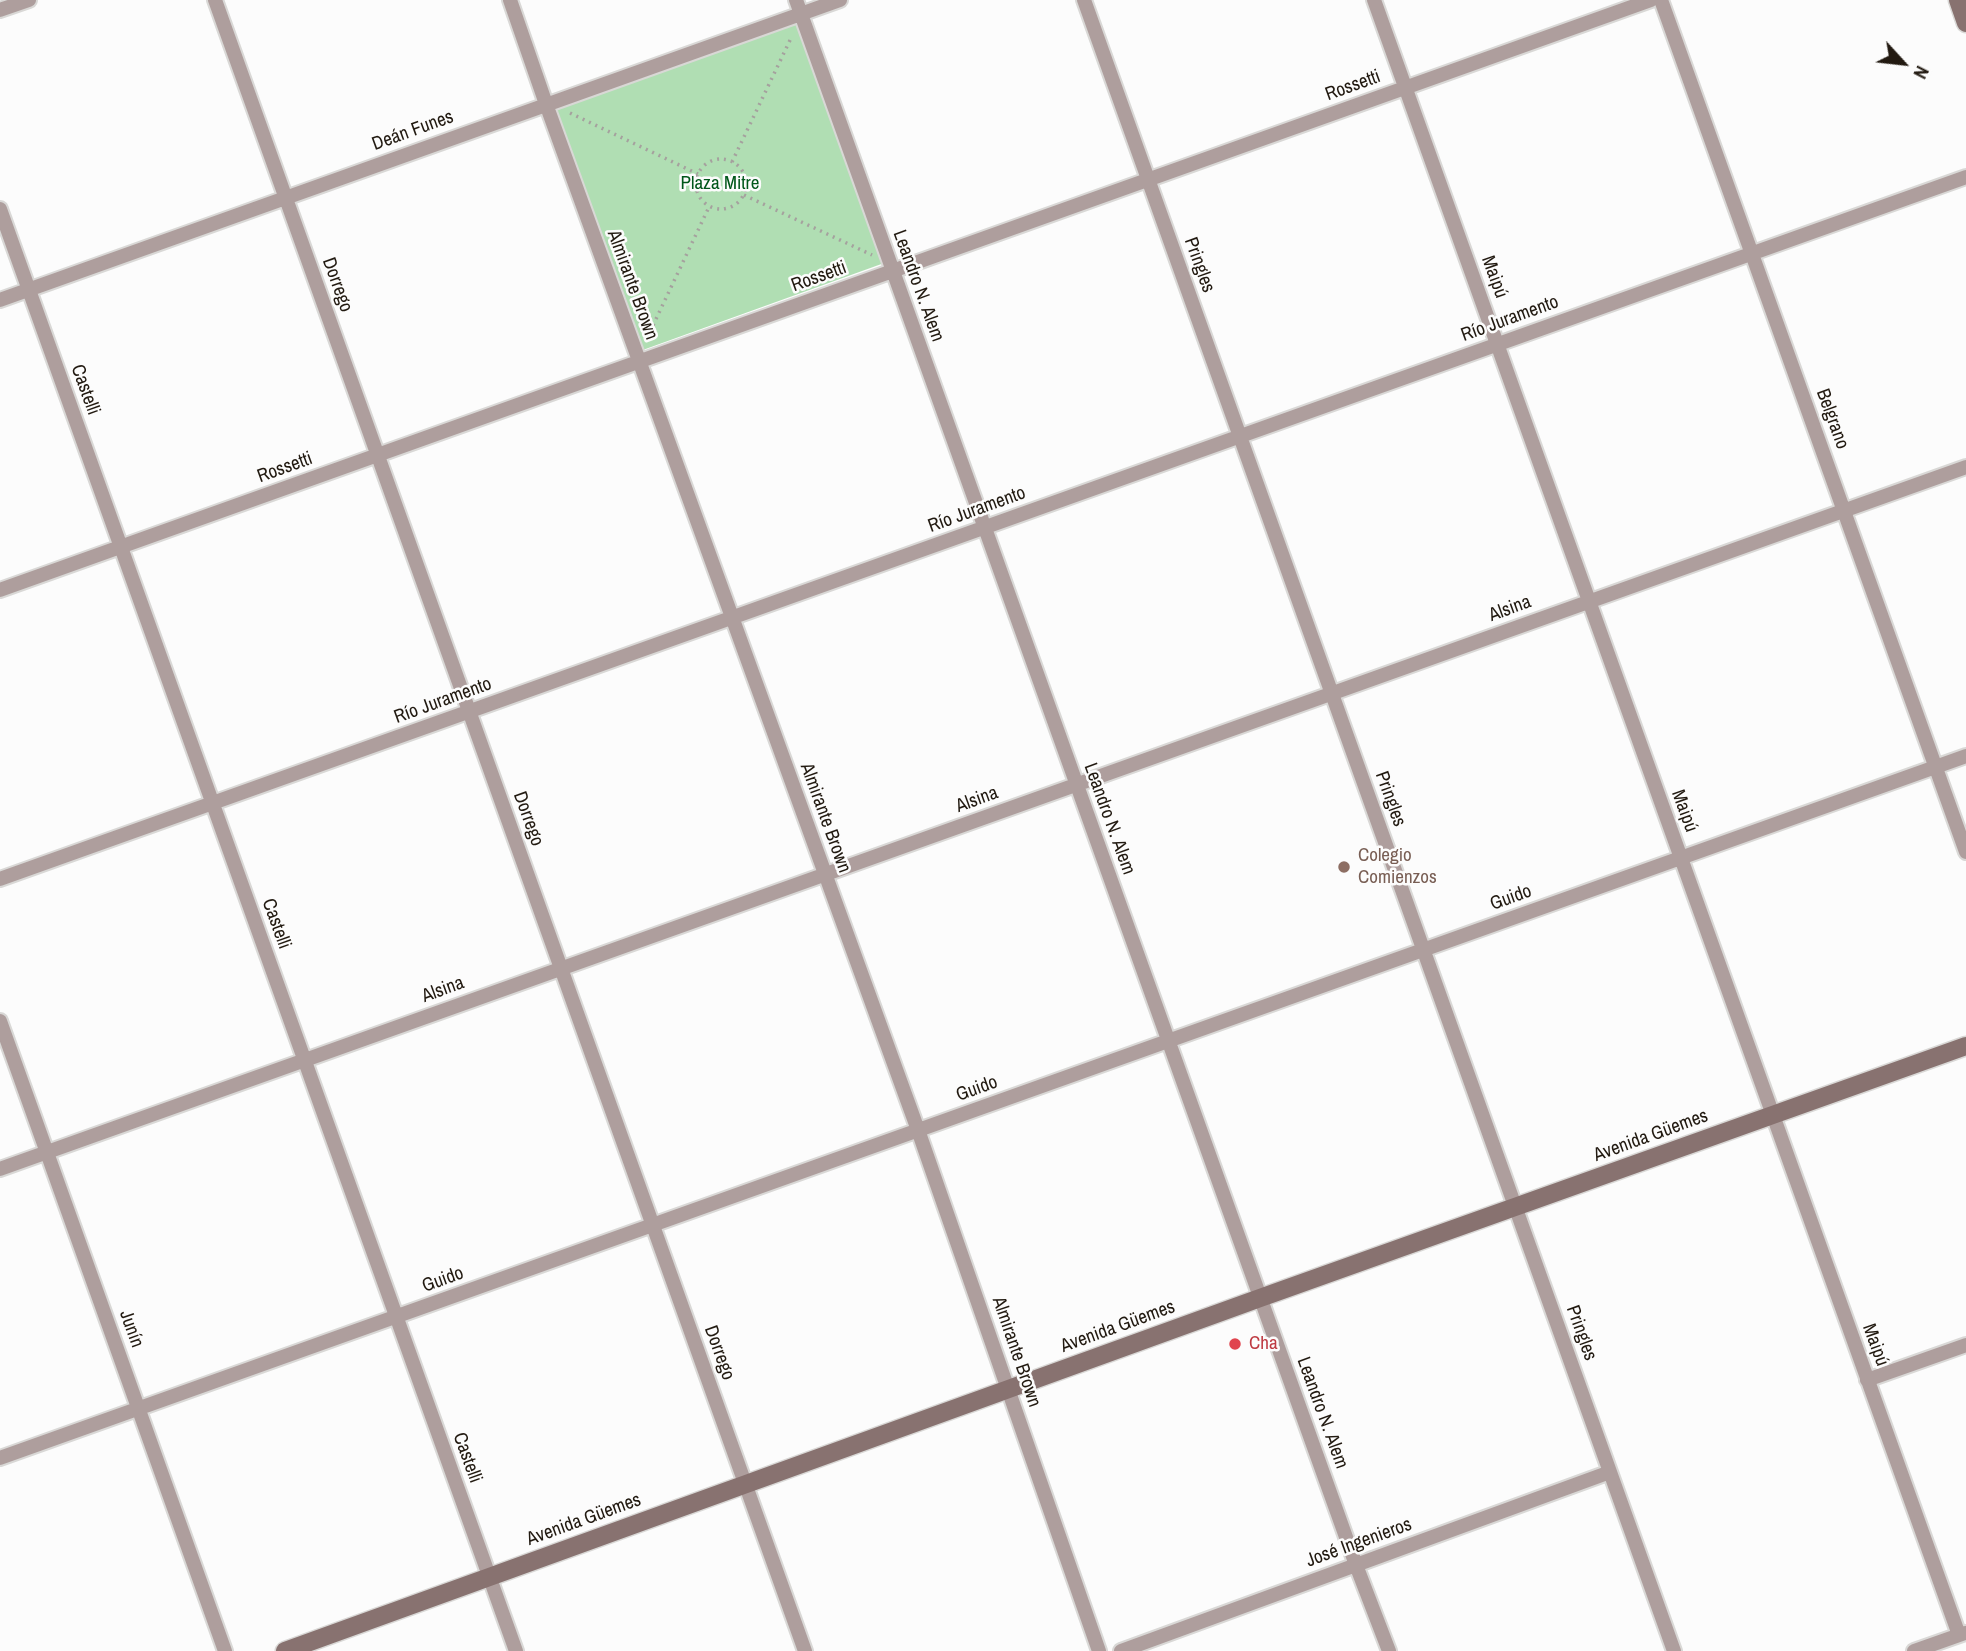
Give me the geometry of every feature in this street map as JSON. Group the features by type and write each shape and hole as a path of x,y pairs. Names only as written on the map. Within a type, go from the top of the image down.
{"main road":[{"path":"1958,0 1966,23"},
{"name":"Avenida Güemes","path":"285,1651 1966,1046"}],"street":[{"path":"0,10 29,0"},
{"name":"Dorrego","path":"215,0 805,1651"},
{"name":"Almirante Brown","path":"510,0 918,1130 1100,1651"},
{"name":"Deán Funes","path":"0,300 546,104 798,7 839,0"},
{"name":"Pringles","path":"1084,0 1674,1651"},
{"name":"Maipú","path":"1374,0 1867,1380 1962,1634"},
{"name":"Rossetti","path":"0,590 640,361 888,265 1148,180 1651,0"},
{"name":"Belgrano","path":"1661,0 1966,852"},
{"name":"Leandro N. Alem","path":"798,7 888,265 985,527 1389,1651"},
{"name":"Río Juramento","path":"0,879 1966,177"},
{"name":"Castelli","path":"0,209 516,1651"},
{"name":"Alsina","path":"0,1169 1966,467"},
{"name":"Guido","path":"0,1458 1966,756"},
{"name":"Junín","path":"0,1021 225,1651"},
{"path":"1867,1380 1966,1345"},
{"name":"José Ingenieros","path":"1121,1651 1610,1472"},
{"path":"1913,1651 1962,1634"}],"path":[{"path":"732,162 793,33"},
{"path":"569,113 698,174"},
{"path":"712,160 732,162 744,176 744,195 729,208 709,207 698,196 698,174 706,163 712,160"},
{"path":"744,195 888,265"},
{"path":"639,334 644,346 709,207"}],"green space":[{"name":"Plaza Mitre","path":"801,19 887,262 640,351 552,105"}],"place":[{"name":"Colegio Comienzos","path":"1344,867"},
{"name":"Cha","path":"1235,1344"}]}
